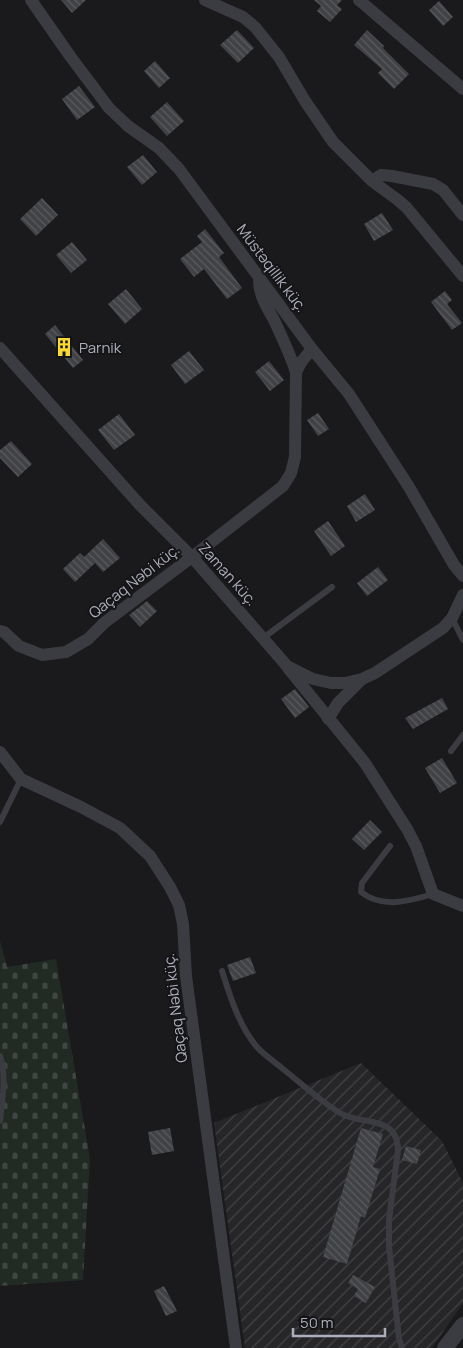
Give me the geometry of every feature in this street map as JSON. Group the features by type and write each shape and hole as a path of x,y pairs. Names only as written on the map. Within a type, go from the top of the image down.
{"street":[{"name":"Müstəqillik küç.","path":"31,0 109,108 128,126 159,148 179,169 312,349 349,394 409,487 454,565 463,576"},
{"path":"205,0 243,17 255,27 279,57 300,94 333,142 372,181 407,208 463,276"},
{"path":"359,0 463,89"},
{"path":"372,181 381,175 433,184 443,190 463,215"},
{"path":"259,278 259,287 296,372"},
{"name":"Zaman küç.","path":"0,348 140,505 192,557 287,666 313,679 331,683 345,683 362,679 375,674 443,628 462,602"},
{"path":"296,372 312,349"},
{"name":"Qaçaq Nəbi küç.","path":"0,631 4,632 20,646 42,656 66,652 88,639 104,623 283,486 291,473 294,457 296,372"},
{"path":"287,666 365,763 416,846 433,894 463,906"},
{"path":"328,719 338,702 362,679"},
{"name":"Qaçaq Nəbi küç.","path":"0,752 21,779 81,806 120,828 150,856 179,905 183,924 186,976 236,1348"},
{"path":"445,1348 463,1325"}],"lane":[{"path":"263,638 332,587"},
{"path":"452,618 463,640"},
{"path":"451,751 463,734"},
{"path":"0,822 21,779"},
{"path":"390,846 362,883 361,892 369,898 391,902 408,902 433,894"},
{"path":"222,971 239,1016 257,1047 341,1114 357,1119 378,1122 390,1129 398,1140 389,1220 389,1246 399,1338 402,1348"},
{"path":"0,1056 3,1064 3,1098 0,1121"}],"shaded area":[{"path":"361,1063 442,1141 463,1183 463,1303 432,1348 245,1348 214,1123"}],"green space":[{"path":"0,941 7,967 56,959 90,1159 83,1280 0,1286"}],"building":[{"path":"61,0 86,0 72,13"},
{"path":"314,0 342,0 337,5 342,9 330,22 317,11 321,6"},
{"path":"439,1 453,17 443,26 429,10"},
{"path":"237,30 254,48 238,63 220,45"},
{"path":"367,30 409,74 394,89 378,73 382,69 354,45"},
{"path":"155,61 170,78 159,88 144,71"},
{"path":"79,86 95,107 77,120 62,99"},
{"path":"167,102 184,121 167,136 150,117"},
{"path":"143,155 157,172 142,185 127,167"},
{"path":"42,198 58,215 36,236 20,219"},
{"path":"382,213 393,230 374,241 364,224"},
{"path":"205,229 224,253 219,257 242,288 227,299 204,269 194,277 180,259 202,242 197,236"},
{"path":"72,242 87,260 71,273 56,255"},
{"path":"126,289 142,309 125,324 108,304"},
{"path":"445,291 452,300 447,304 462,323 452,330 431,302"},
{"name":"Parnik","path":"55,325 83,360 73,368 45,334"},
{"path":"189,351 204,370 185,384 171,365"},
{"path":"269,361 284,380 270,391 255,372"},
{"path":"318,413 329,429 318,436 307,420"},
{"path":"119,414 135,435 114,450 98,430"},
{"path":"11,441 32,464 18,477 0,458 0,450"},
{"path":"365,494 375,510 356,522 347,506"},
{"path":"328,521 345,546 331,556 314,531"},
{"path":"103,539 120,558 103,572 95,563 75,582 63,569 80,553 84,557"},
{"path":"378,567 388,580 367,596 357,583"},
{"path":"147,601 157,611 140,627 129,615"},
{"path":"295,689 309,707 295,718 281,699"},
{"path":"442,698 448,709 413,729 405,718"},
{"path":"442,758 457,783 440,793 425,768"},
{"path":"370,820 382,832 364,850 352,839"},
{"path":"250,957 256,973 233,981 227,965"},
{"path":"170,1128 174,1151 152,1155 148,1132"},
{"path":"361,1128 383,1134 373,1167 380,1169 365,1218 361,1216 347,1264 323,1257"},
{"path":"406,1146 421,1150 417,1164 402,1160"},
{"path":"353,1275 375,1287 366,1303 354,1296 358,1289 348,1283"},
{"path":"164,1286 177,1311 166,1316 154,1291"}],"place":[{"name":"Parnik","path":"64,347"}]}
